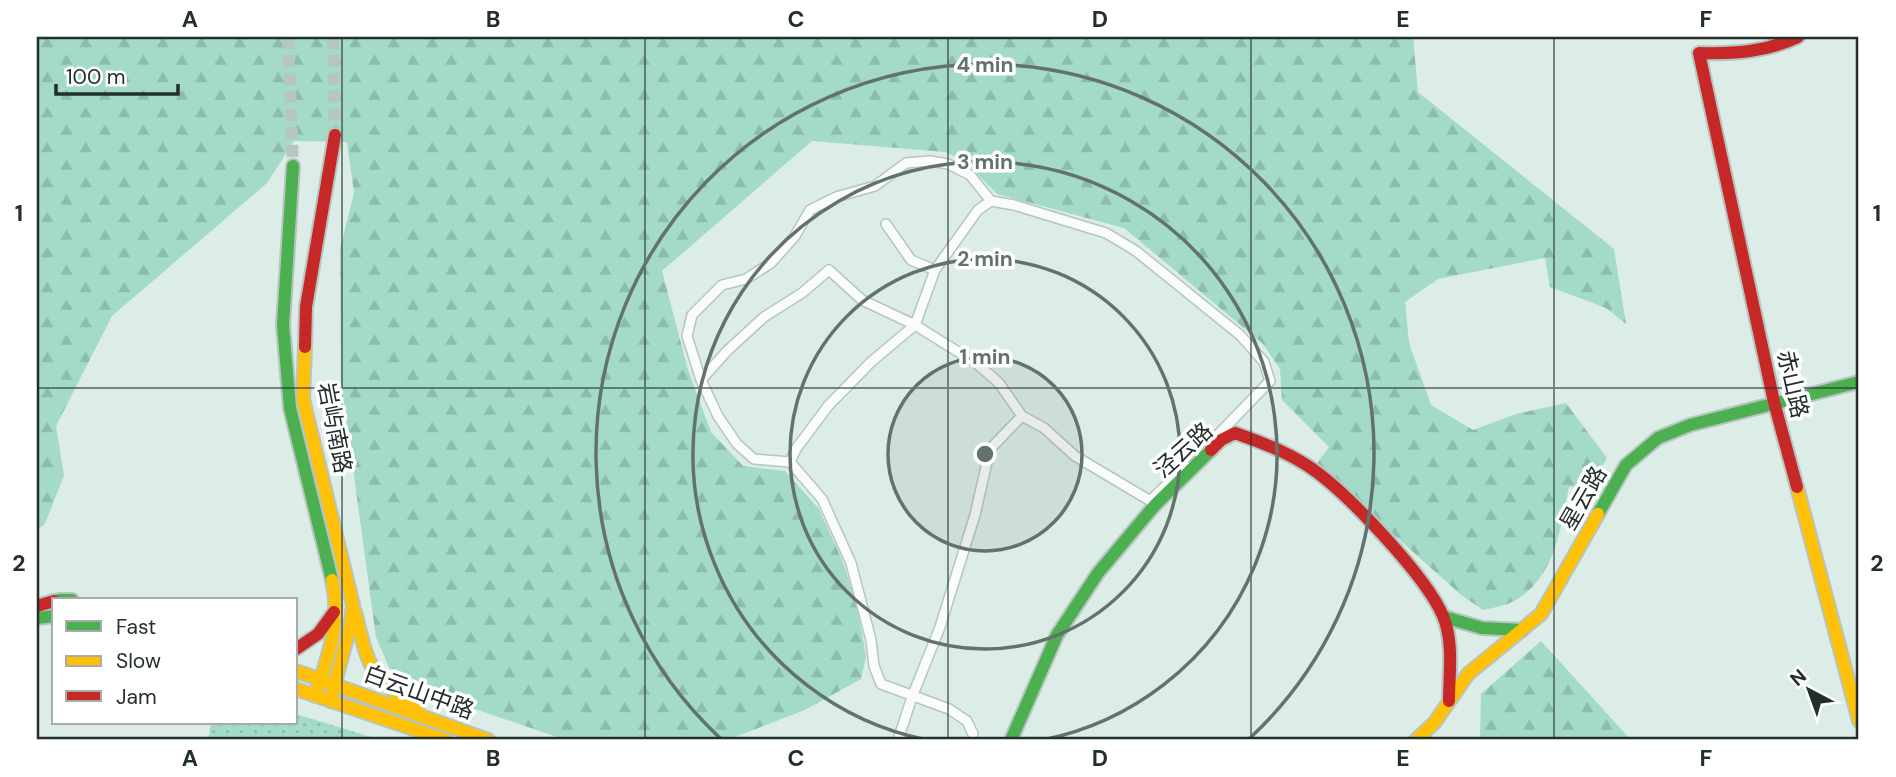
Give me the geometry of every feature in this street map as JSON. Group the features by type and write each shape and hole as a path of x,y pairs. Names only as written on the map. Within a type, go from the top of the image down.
{"street":[{"name":"赤山路","path":"1798,37 1785,44 1735,55 1699,53 1774,401 1856,693 1859,721"},
{"name":"岩屿南路","path":"330,701 351,628 353,605 303,399 306,307 335,135"},
{"path":"701,380 727,351 764,317 802,293 830,270 862,300 915,325 976,363 999,383 1022,416 1044,428 1075,456 1153,502 1270,381 1264,362 1240,335 1136,251 1106,233 1014,205 991,201 970,175 948,164 930,161 906,163 875,186 835,197 810,210 795,236 771,263 746,279 722,285 692,315 687,336 701,380 718,416 737,444 754,459 790,462 822,499 851,563 871,640 874,666 881,684 949,709 967,721 973,734"},
{"name":"岩屿南路","path":"293,166 283,325 286,378 290,408 334,589 334,640 315,696"},
{"path":"790,462 796,449 828,406 872,362 915,325 935,270 978,210 991,201"},
{"path":"886,224 911,260 935,270"},
{"name":"星云路","path":"1416,740 1435,722 1468,674 1541,614 1626,466 1658,438 1690,425 1774,401 1859,382"},
{"path":"898,740 940,627 975,516 990,449 1022,416"},
{"name":"泾云路","path":"1011,740 1058,635 1098,573 1153,502 1221,440 1235,433 1264,444 1316,471 1339,491 1403,560 1435,600 1444,617 1450,656 1449,701"},
{"path":"353,605 367,659 376,679 386,689 475,736"},
{"path":"298,648 312,640 334,612"},
{"path":"1444,617 1465,626 1495,631 1522,630"},
{"name":"白云山中路","path":"298,672 488,740"},
{"name":"白云山中路","path":"298,690 446,740"}],"green space":[{"path":"37,37 1413,37 1418,92 1614,249 1626,324 1606,308 1550,287 1545,258 1438,279 1405,302 1409,343 1431,405 1473,430 1516,414 1566,403 1607,458 1592,486 1569,487 1554,551 1539,579 1514,601 1483,610 1460,594 1316,465 1329,447 1282,400 1280,369 1263,344 1124,228 997,194 963,160 945,152 812,141 662,271 688,370 711,432 743,466 785,471 819,509 843,562 858,609 866,657 861,679 805,710 727,740 566,740 437,696 390,670 376,637 341,381 340,249 354,193 347,142 294,141 267,183 112,316 56,426 64,475 45,524 37,530"},
{"path":"1541,641 1631,740 1480,740 1481,694"},
{"path":"298,715 381,740 208,740 211,724 298,724"}],"tunnel":[{"path":"288,37 293,166"},
{"path":"333,37 335,135"}],"traffic: fast":[{"path":"293,166 283,325 290,408 332,580"},
{"path":"1598,514 1626,465 1658,438 1690,425 1859,382"},
{"path":"1011,740 1057,635 1098,573 1155,505 1211,450"},
{"path":"37,618 52,616"},
{"path":"1444,617 1482,628 1522,630"}],"traffic: slow":[{"path":"305,347 303,399 353,605 350,627 330,701"},
{"path":"1797,487 1859,721"},
{"path":"1416,740 1435,722 1468,674 1541,614 1598,514"},
{"path":"315,696 332,639 335,610 332,580"},
{"path":"355,612 363,645 380,679 418,707"},
{"path":"298,672 488,740"},
{"path":"298,690 446,740"}],"traffic: jam":[{"path":"1797,487 1774,402 1699,53 1750,51 1798,37"},
{"path":"305,347 306,307 335,135"},
{"path":"1211,450 1221,440 1235,433 1290,456 1324,478 1383,535 1420,579 1443,616 1450,647 1449,701"},
{"path":"37,606 52,602"},
{"path":"298,648 318,634 334,612"}]}
